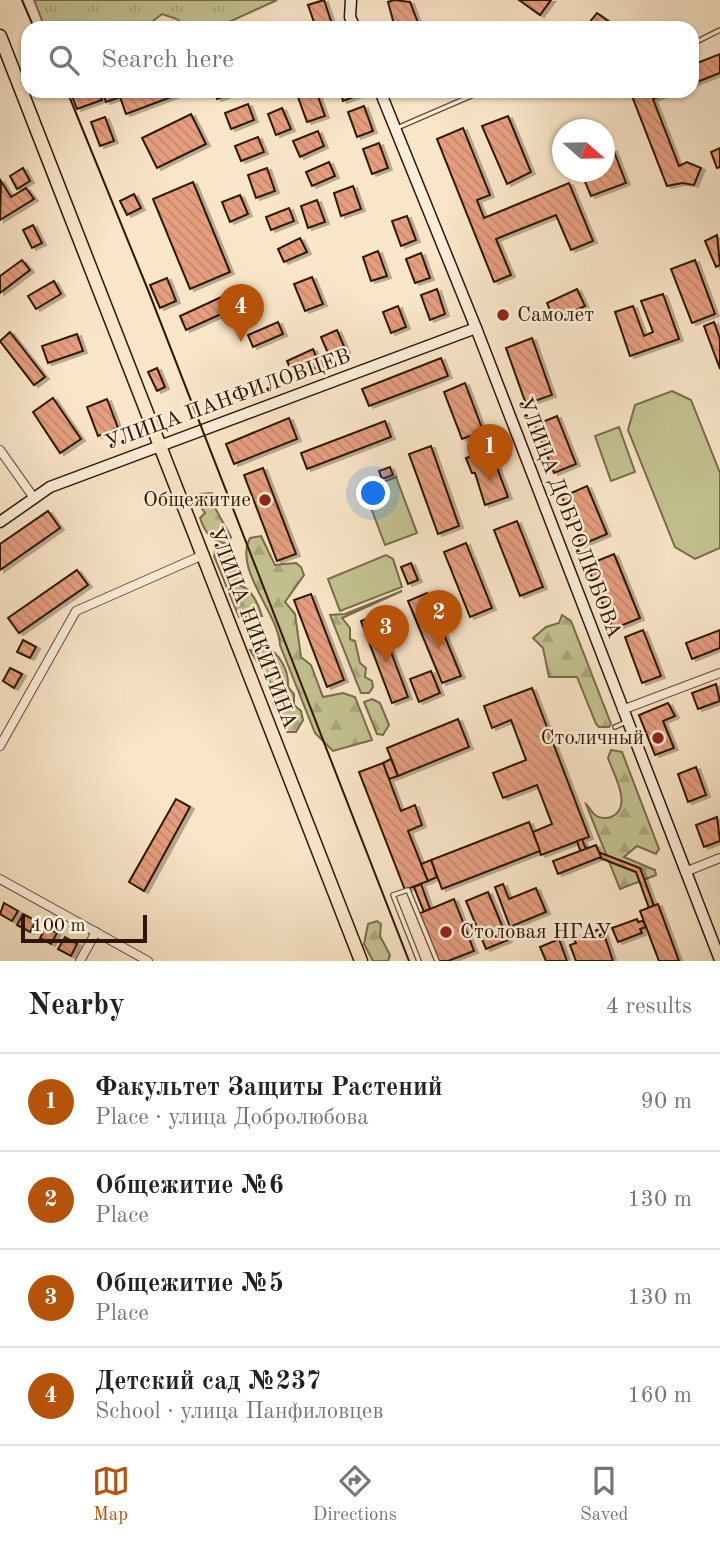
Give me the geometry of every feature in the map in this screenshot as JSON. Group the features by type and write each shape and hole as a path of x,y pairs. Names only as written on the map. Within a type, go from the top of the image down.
{"main road":[{"name":"УЛИЦА НИКИТИНА","path":"0,36 21,90"},
{"name":"УЛИЦА НИКИТИНА","path":"24,98 361,961"}],"street":[{"path":"351,0 352,21"},
{"name":"УЛИЦА ДОБРОЛЮБОВА","path":"383,98 476,328 720,960"},
{"name":"УЛИЦА ПАНФИЛОВЦЕВ","path":"0,522 50,487 476,328"},
{"path":"0,450 34,498"},
{"path":"0,746 76,611 203,555"},
{"path":"622,710 720,673"},
{"path":"685,872 720,858"},
{"path":"0,879 148,961"},
{"path":"80,961 96,932"}],"lane":[{"path":"699,40 720,30"},
{"path":"395,129 466,98"},
{"path":"615,727 626,722"},
{"path":"419,961 393,895 408,890 437,961"}],"green space":[{"path":"34,0 277,0 231,21 179,21 162,14 153,21 42,21"},
{"path":"672,391 691,400 720,473 720,548 695,559 675,547 628,430 635,405"},
{"path":"619,427 635,472 611,481 595,436"},
{"path":"396,477 417,533 385,545 364,489"},
{"path":"212,493 214,506 231,537 228,544 210,536 200,518 205,513 199,504 200,494"},
{"path":"261,536 275,565 296,563 304,575 285,602 295,614 301,657 311,665 323,697 343,693 355,697 372,740 333,751 315,733 280,645 278,633 247,563 246,550 250,538"},
{"path":"216,549 232,555 237,560 241,586 252,594 262,616 239,617 214,556"},
{"path":"386,555 393,559 402,587 340,611 328,579"},
{"path":"402,591 342,618 350,628 350,639 355,641 360,663 366,668 365,677 372,681 373,687 369,693 361,693 330,615 345,614"},
{"path":"562,615 571,621 611,724 609,727 599,727 596,724 577,677 549,677 543,648 533,638 546,627 559,623"},
{"path":"265,646 275,653 282,663 288,687 294,694 294,705 301,711 303,720 296,732 287,732 273,703 270,682 250,650"},
{"path":"372,699 380,703 389,725 383,735 377,734 364,702"},
{"path":"611,750 622,752 659,849 656,854 637,846 624,857 655,870 656,875 620,889 586,804 595,815 605,818 618,812 621,806 620,790 608,758"},
{"path":"377,921 381,924 380,936 390,955 388,961 373,961 364,944 368,924"}],"building":[{"path":"324,0 331,21 314,21 308,5"},
{"path":"519,0 551,0 540,15"},
{"path":"388,2 410,2 417,21 393,21"},
{"path":"597,13 608,21 591,21"},
{"path":"720,54 720,73 699,81 699,62"},
{"path":"73,98 102,100 77,109"},
{"path":"120,98 168,98 126,114"},
{"path":"298,98 319,98 325,116 307,122"},
{"path":"633,98 656,98 653,99 679,166 687,162 701,168 694,185 682,183 667,186"},
{"path":"248,104 254,120 231,129 225,113"},
{"path":"364,106 373,131 357,137 348,112"},
{"path":"282,108 291,129 276,135 268,114"},
{"path":"191,114 206,144 157,168 142,138"},
{"path":"508,116 531,172 507,184 482,126"},
{"path":"105,117 114,141 100,146 91,122"},
{"path":"463,128 490,195 477,200 484,218 569,183 593,241 571,250 556,215 496,239 511,275 494,282 437,139"},
{"path":"318,131 324,146 300,157 293,141"},
{"path":"258,137 264,152 241,161 235,146"},
{"path":"379,143 388,168 372,174 363,149"},
{"path":"720,148 720,167 717,168 711,152"},
{"path":"615,154 626,183 591,196 585,182 615,182"},
{"path":"329,162 335,176 312,186 306,172"},
{"path":"23,168 30,181 17,189 10,176"},
{"path":"267,168 275,191 256,198 248,175"},
{"path":"1,181 11,197 26,188 34,199 0,220"},
{"path":"193,182 230,272 190,289 153,199"},
{"path":"353,186 361,209 341,216 334,193"},
{"path":"134,194 141,208 127,215 120,201"},
{"path":"240,195 248,214 230,222 222,202"},
{"path":"317,200 325,222 308,228 301,206"},
{"path":"289,208 294,221 271,230 266,217"},
{"path":"407,216 416,240 401,246 392,221"},
{"path":"33,225 42,243 32,248 23,230"},
{"path":"717,235 720,265 716,267 705,241"},
{"path":"300,238 307,252 284,262 278,249"},
{"path":"378,251 387,276 371,281 363,257"},
{"path":"421,253 430,278 415,283 406,259"},
{"path":"22,260 30,270 0,293 0,276"},
{"path":"695,260 715,314 692,323 671,269"},
{"path":"312,277 323,304 305,311 294,284"},
{"path":"167,278 176,301 160,308 150,285"},
{"path":"54,281 61,294 36,309 28,296"},
{"path":"243,287 250,301 186,330 180,316"},
{"path":"437,289 445,314 430,320 421,295"},
{"path":"577,289 585,306 554,320 547,303"},
{"path":"663,294 679,339 630,356 615,312 633,306 644,336 653,332 641,301"},
{"path":"398,306 406,327 391,333 383,312"},
{"path":"278,322 283,334 253,347 248,335"},
{"path":"714,322 720,339 720,369 704,326"},
{"path":"337,330 346,351 330,358 321,337"},
{"path":"10,332 45,377 34,385 0,341"},
{"path":"77,334 83,351 48,363 42,346"},
{"path":"532,338 552,395 526,404 506,348"},
{"path":"313,349 320,366 294,377 287,361"},
{"path":"441,358 448,376 369,406 362,389"},
{"path":"157,368 165,387 157,391 148,372"},
{"path":"465,383 483,431 462,439 444,392"},
{"path":"53,398 81,439 60,453 33,412"},
{"path":"107,399 118,428 98,436 87,407"},
{"path":"557,416 576,464 554,473 535,425"},
{"path":"289,418 297,439 234,464 226,444"},
{"path":"385,421 391,437 307,469 301,453"},
{"path":"431,446 459,526 438,534 409,454"},
{"path":"490,449 508,497 485,505 475,473 472,473 466,458"},
{"path":"390,467 393,475 382,479 379,471"},
{"name":"Общежитие","path":"263,468 296,554 277,561 244,475"},
{"path":"587,486 607,534 581,545 562,497"},
{"path":"48,511 60,528 0,570 0,544"},
{"path":"517,521 543,587 520,596 494,530"},
{"path":"466,543 492,608 470,617 444,552"},
{"path":"614,554 640,618 613,629 587,565"},
{"path":"411,563 418,580 408,584 401,567"},
{"path":"77,570 88,585 19,633 8,618"},
{"path":"427,593 461,676 442,683 408,601"},
{"path":"311,594 344,680 327,687 294,600"},
{"path":"377,615 408,697 392,703 361,621"},
{"path":"643,630 661,676 642,683 625,637"},
{"path":"720,630 720,648 692,659 686,643"},
{"path":"23,640 36,647 30,658 17,652"},
{"path":"10,668 22,674 14,688 3,681"},
{"path":"431,671 440,693 419,702 410,679"},
{"path":"716,684 720,701 698,709 692,693"},
{"path":"532,688 589,837 541,855 533,832 552,824 537,785 503,798 493,773 526,760 511,720 492,728 484,706"},
{"path":"668,703 675,716 663,721 674,748 655,755 639,715"},
{"path":"458,719 469,747 398,776 387,748"},
{"path":"391,759 398,776 389,779 383,763"},
{"path":"383,763 401,811 415,805 422,825 408,831 428,881 405,890 359,772"},
{"path":"696,767 706,795 688,802 678,774"},
{"path":"176,799 190,807 144,891 129,882"},
{"path":"717,817 720,841 704,847 696,825"},
{"path":"529,822 540,851 442,889 431,860"},
{"path":"582,839 585,847 640,868 654,906 649,908 636,872 580,850 577,841"},
{"path":"596,845 601,857 558,874 553,861"},
{"path":"431,860 437,877 428,881 421,864"},
{"path":"421,884 430,909 424,912 414,887"},
{"path":"503,884 509,899 536,888 546,912 510,927 495,887"},
{"path":"488,892 508,940 486,949 466,901"},
{"name":"Столовая НГАУ","path":"454,899 474,951 448,961 438,961 418,914"},
{"path":"4,903 18,911 12,921 0,914"},
{"path":"658,904 679,961 659,961 640,911"},
{"path":"23,914 36,921 30,932 17,925"},
{"path":"637,919 638,922 643,921 646,927 640,929 642,933 618,942 612,928"},
{"path":"46,927 57,933 51,944 40,938"},
{"path":"602,928 613,961 576,961 570,945 576,943 574,939"},
{"path":"65,937 77,944 71,956 58,949"},
{"path":"559,939 567,961 546,961 540,947"}],"tram line":[{"path":"22,0 31,21"},
{"path":"70,98 148,290 409,961"}],"place":[{"name":"Самолет","path":"503,315"},
{"name":"Детский сад №237","path":"241,342"},
{"name":"Факультет Защиты Растений","path":"490,482"},
{"name":"Общежитие","path":"265,500"},
{"name":"Общежитие №6","path":"439,648"},
{"name":"Общежитие №5","path":"386,663"},
{"name":"Столичный","path":"658,738"},
{"name":"Столовая НГАУ","path":"446,932"}]}
